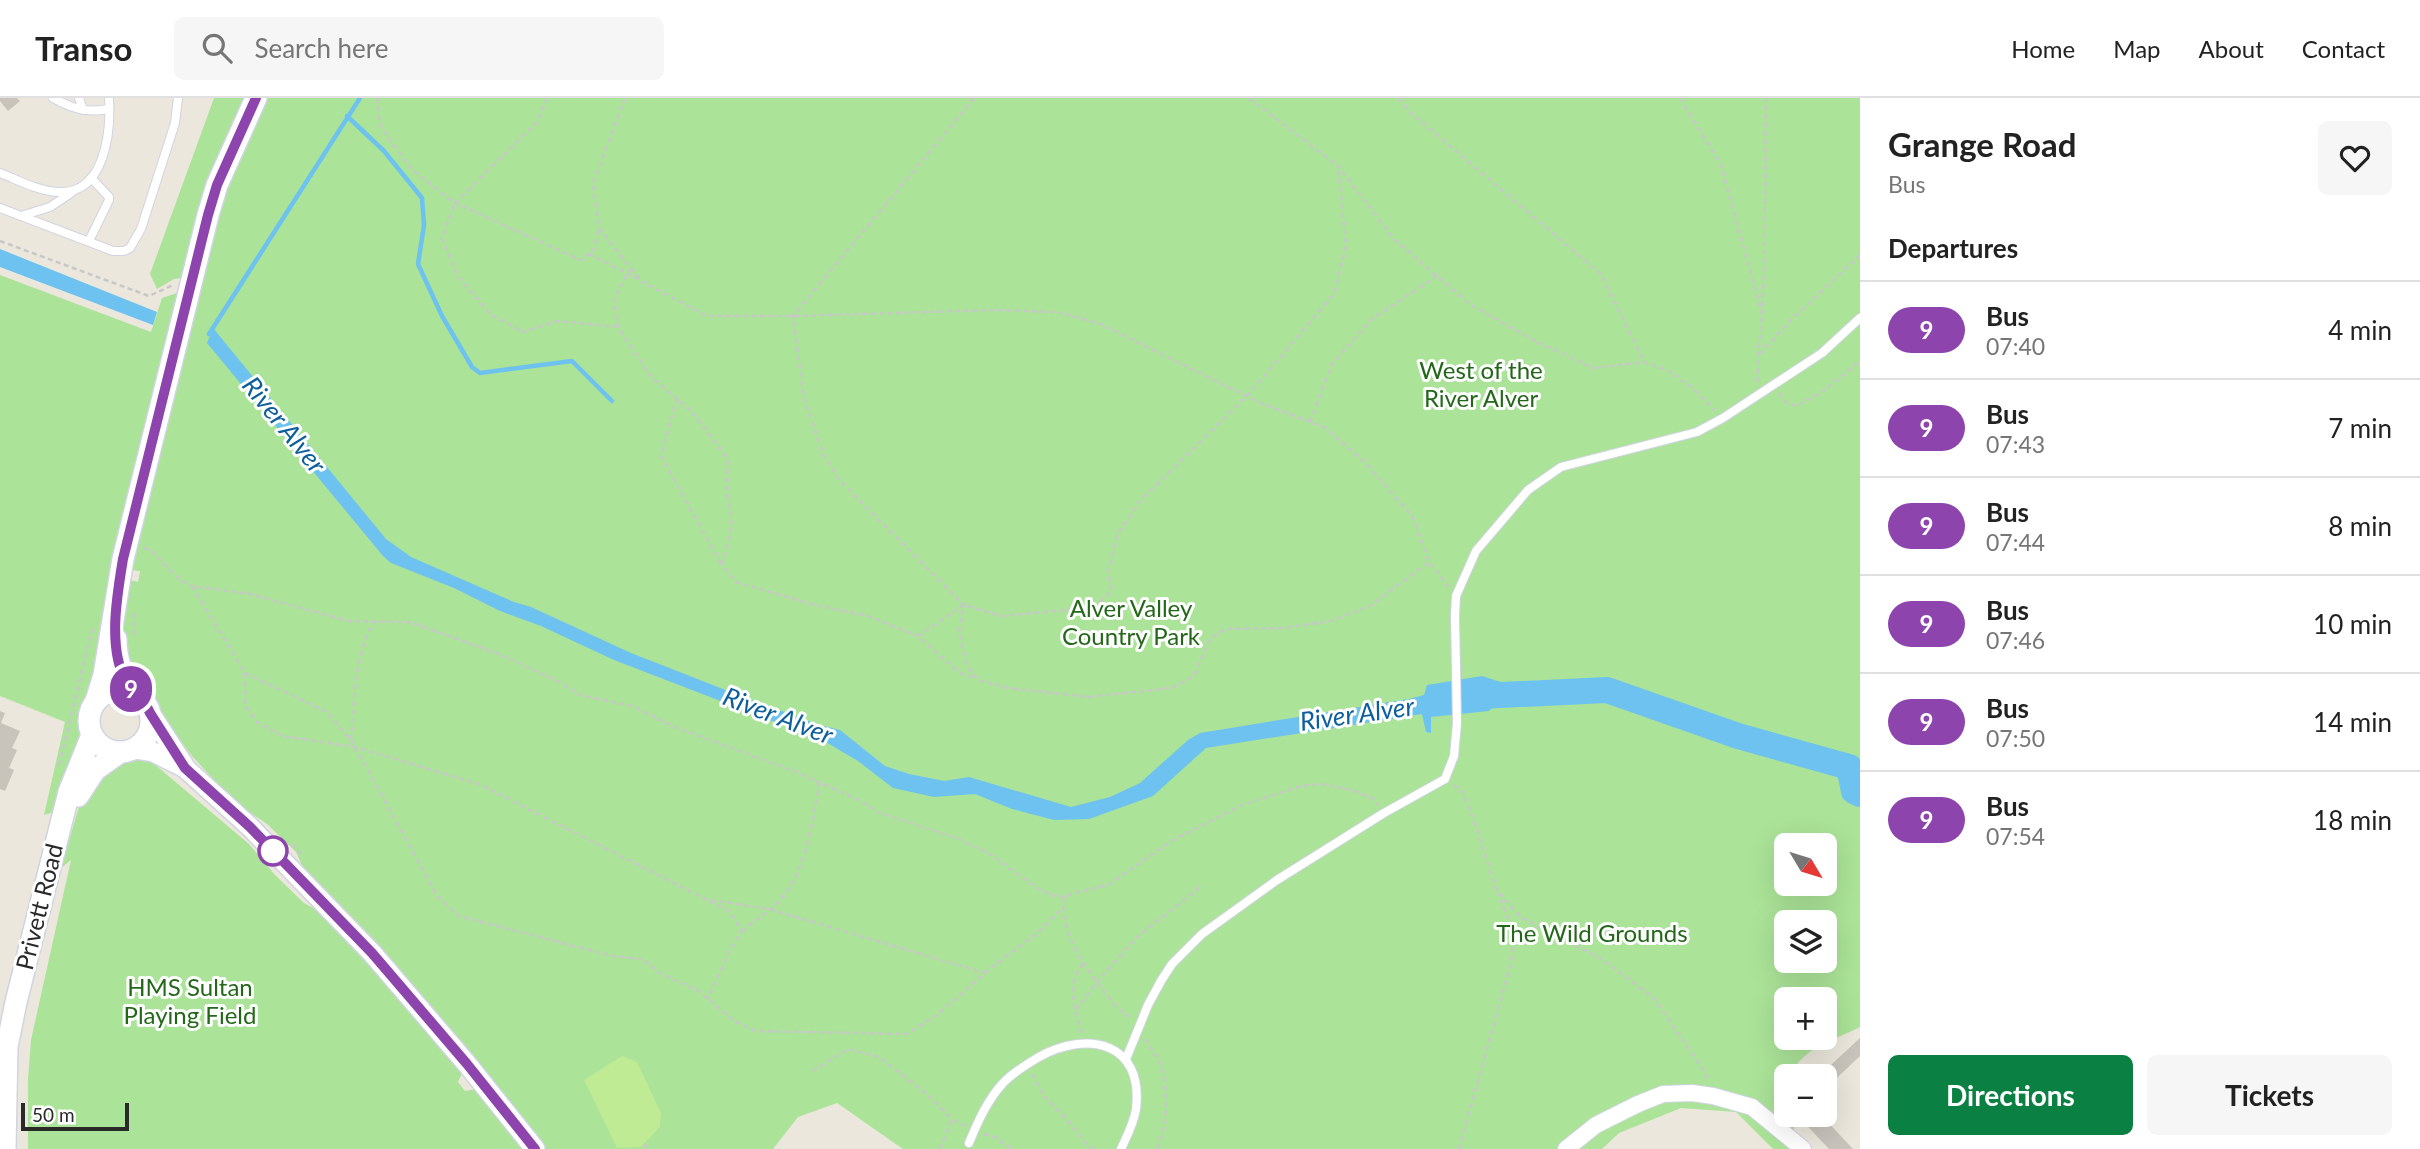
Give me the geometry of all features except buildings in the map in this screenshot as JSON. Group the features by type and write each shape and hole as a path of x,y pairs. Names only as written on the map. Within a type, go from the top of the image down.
{"main road":[{"path":"126,600 89,721 92,735 106,750 127,751 147,738 151,728 146,703 127,684 116,656 126,600 123,559 208,215 217,185 256,98"},
{"path":"96,701 114,690 135,694"},
{"name":"Privett Road","path":"5,1149 8,1047 16,1002 69,792 92,735"},
{"name":"Privett Road","path":"59,832 95,770 127,751"}],"street":[{"path":"150,713 185,768 250,827 372,953 535,1149"},
{"path":"127,751 153,752 185,768"},
{"path":"1566,1149 1596,1125 1663,1094 1692,1093 1752,1107 1803,1149"}],"lane":[{"path":"53,98 92,112 110,109"},
{"path":"79,98 83,110"},
{"path":"21,216 50,207 91,178 105,152 110,121 109,98"},
{"path":"0,208 114,251 124,251 133,243 141,229 175,123 178,98"},
{"path":"0,173 26,184 57,192 74,191"},
{"path":"89,241 109,200 91,178"},
{"path":"1126,1059 1161,981 1172,964 1202,934 1277,880 1384,813 1445,779 1454,756 1457,723 1457,596 1476,551 1528,490 1561,467 1697,432 1723,418 1822,352 1860,318"},
{"path":"969,1143 985,1109 1005,1081 1049,1052 1086,1044 1117,1051 1126,1059 1132,1071 1136,1087 1136,1109 1121,1149"}],"path":[{"path":"377,98 380,125 412,170 455,203 581,260 594,249 599,228 593,184 625,98"},
{"path":"547,98 537,122 455,203 442,238 458,276 489,314 523,332 557,321 618,327"},
{"path":"974,98 793,316 804,398 823,454 840,481 964,605 1002,617 1095,607 1111,591 1108,570 1118,534 1142,499 1247,396 1334,293 1346,246 1338,166"},
{"path":"1249,98 1338,166 1394,239 1471,305 1537,342 1594,368 1644,362 1667,370 1688,384 1723,418"},
{"path":"1399,98 1411,113 1601,274 1644,362"},
{"path":"1680,98 1721,165 1761,313"},
{"path":"1756,396 1761,313 1766,98"},
{"path":"599,228 641,281"},
{"path":"0,241 149,296 177,284"},
{"path":"589,254 707,316 998,310 1057,312 1098,323 1247,396 1324,427 1365,462 1413,517 1429,562 1457,596"},
{"path":"1759,356 1793,318 1860,255"},
{"path":"631,268 614,298 618,327 652,377 691,411 728,459 727,491 732,526 722,565"},
{"path":"1310,422 1332,364 1372,319 1437,276"},
{"path":"1774,385 1785,402 1796,405 1825,390 1860,361"},
{"path":"677,398 660,456 722,565 736,582 815,606 868,616 918,636 960,673 1008,688 1088,697 1172,688 1194,676 1210,639 1225,629 1284,628 1331,621 1370,606 1429,562"},
{"path":"142,547 151,550 180,580 192,586 260,596 349,621 410,622 496,653 556,680 580,695 632,706 677,727 820,783 859,800 880,813 949,835 990,854 1051,895 1066,897 1108,885 1173,840 1242,805 1302,786 1321,785 1352,790 1372,798 1384,813"},
{"path":"192,586 245,673 245,705 257,722 282,736 355,747 479,784 729,911 742,931"},
{"path":"126,600 133,646"},
{"path":"918,636 964,605"},
{"path":"964,605 959,632 967,666 978,680"},
{"path":"59,766 94,621"},
{"path":"351,740 360,658 365,637 374,621"},
{"path":"245,673 327,712 351,740 438,897 459,916 612,956 642,959 660,973 699,991 734,1021 756,1031 907,1034 937,1015 985,973 1036,934 1064,907"},
{"path":"1445,779 1462,791 1514,934 1511,963 1459,1149"},
{"path":"708,999 730,950 742,931 776,905 788,889 801,863 820,783"},
{"path":"291,843 305,860"},
{"path":"1076,1010 1137,937 1203,885"},
{"path":"1496,889 1520,917 1600,958 1653,997 1701,1066 1713,1096"},
{"path":"1066,897 1066,923 1073,946 1097,982 1125,1015 1141,1026 1160,1062 1166,1106 1163,1135 1157,1149"},
{"path":"708,900 769,909 985,973"},
{"path":"1084,964 1078,970 1072,987 1086,1044"},
{"path":"813,1071 848,1049 879,1057 928,1095 952,1119 974,1131 995,1137 1012,1149"},
{"path":"1027,1065 1043,1095 1094,1149"},
{"path":"940,1149 952,1119"},
{"path":"644,1144 648,1149"}],"green space":[{"path":"214,98 245,98 203,199 182,278 174,279 157,289 150,274"},
{"name":"Alver Valley Country Park","path":"265,98 1860,98 1860,1027 1837,1038 1837,987 1774,987 1774,1050 1814,1050 1797,1064 1774,1064 1774,1127 1794,1127 1794,1149 1773,1149 1736,1112 1681,1108 1619,1133 1602,1149 903,1149 837,1103 798,1117 773,1149 545,1149 443,1020 354,920 304,870 296,852 267,824 233,801 192,756 132,675 123,647 124,613 129,580 138,582 140,571 130,570 225,183"},
{"path":"0,275 151,332 162,298 180,292 92,678 78,715 81,732 74,761 54,812 44,815 65,722 0,696"},
{"name":"HMS Sultan Playing Field","path":"125,756 146,757 249,844 275,875 304,903 328,916 463,1071 458,1082 465,1091 477,1089 523,1149 28,1149 31,1040 71,860 61,868 80,803 96,778"},
{"path":"622,1056 637,1062 661,1113 660,1127 641,1147 617,1148 584,1080"}],"water":[{"path":"0,249 157,312 153,325 0,267"},
{"path":"213,328 386,539 411,557 531,607 631,653 746,698 840,730 885,766 909,774 944,781 969,777 1071,807 1110,797 1140,783 1188,740 1200,733 1409,699 1424,695 1427,685 1482,676 1513,686 1517,699 1496,704 1489,711 1431,717 1431,733 1426,732 1422,714 1206,748 1153,796 1089,819 1054,820 1012,809 975,794 934,797 893,788 858,761 824,741 614,660 454,588 391,563 207,343"}],"waterway":[{"path":"209,334 360,98"},
{"path":"347,116 384,151 422,198 424,225 418,264 442,316 472,367 480,373 572,361 612,401"},
{"name":"River Alver","path":"1479,696 1607,690 1738,736 1849,767 1854,791 1860,794"}],"bus line":[{"name":"9","path":"256,98 217,185 208,215 123,559 117,594 116,656 127,684 146,703 185,768 250,827 372,953 535,1149"}],"park label":[{"name":"West of the River Alver","path":"1481,385"},
{"name":"The Wild Grounds","path":"1592,934"}]}
